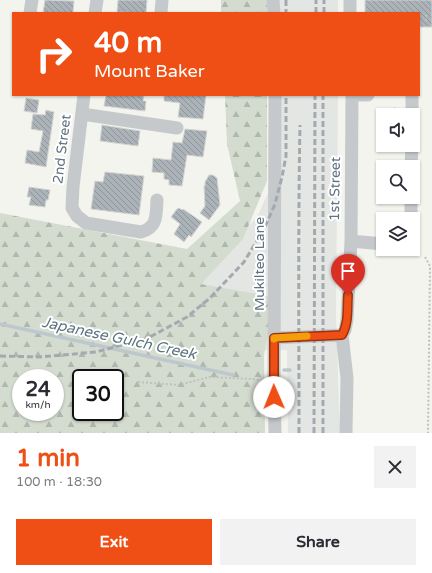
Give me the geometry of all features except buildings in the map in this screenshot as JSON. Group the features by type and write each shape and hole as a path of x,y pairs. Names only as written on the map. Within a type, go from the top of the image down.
{"street":[{"path":"30,12 32,0"},
{"path":"95,12 97,0"},
{"path":"161,12 162,0"},
{"path":"274,0 274,12"},
{"path":"350,0 350,12"},
{"name":"2nd Street","path":"84,96 81,160 73,187 72,208 77,216 86,223 141,232 148,230 155,221 157,200"},
{"name":"Mukilteo Lane","path":"274,96 275,433"},
{"name":"1st Street","path":"342,335 345,330 347,320 351,241 352,96"},
{"path":"412,96 412,108"},
{"path":"82,114 177,128"},
{"path":"351,241 376,243"},
{"path":"274,338 342,335 346,378 346,433"}],"path":[{"path":"426,15 426,21"},
{"path":"425,257 430,266 428,433"},
{"path":"138,382 179,384 209,377 253,379 274,383"}],"shaded area":[{"path":"278,0 338,0 338,12 278,12"},
{"path":"278,96 338,96 336,314 340,433 288,433 287,350 225,351 124,376 124,369 72,369 72,378 64,378 64,369 17,369 0,330 192,286 257,217 278,171"}],"green space":[{"path":"221,0 267,0 267,12 221,12"},
{"path":"225,96 267,96 267,181 243,239 201,284 275,297 264,355 265,433 0,433 0,213 187,249 240,201 227,144"}],"waterway":[{"name":"Japanese Gulch Creek","path":"0,324 233,375"},
{"name":"Japanese Gulch Creek","path":"284,370 290,370"}],"railway":[{"path":"286,0 286,12"},
{"path":"316,0 316,12"},
{"path":"324,0 324,12"},
{"path":"0,356 40,357 96,352 148,338 187,317 210,298 244,262 264,229 275,204 286,156 286,96"},
{"path":"314,433 315,96"},
{"path":"323,96 323,433"},
{"path":"299,433 300,125"}],"slow traffic":[{"path":"274,339 307,336"}],"route":[{"path":"274,397 274,338 342,335 345,330 347,320 348,295"}]}
